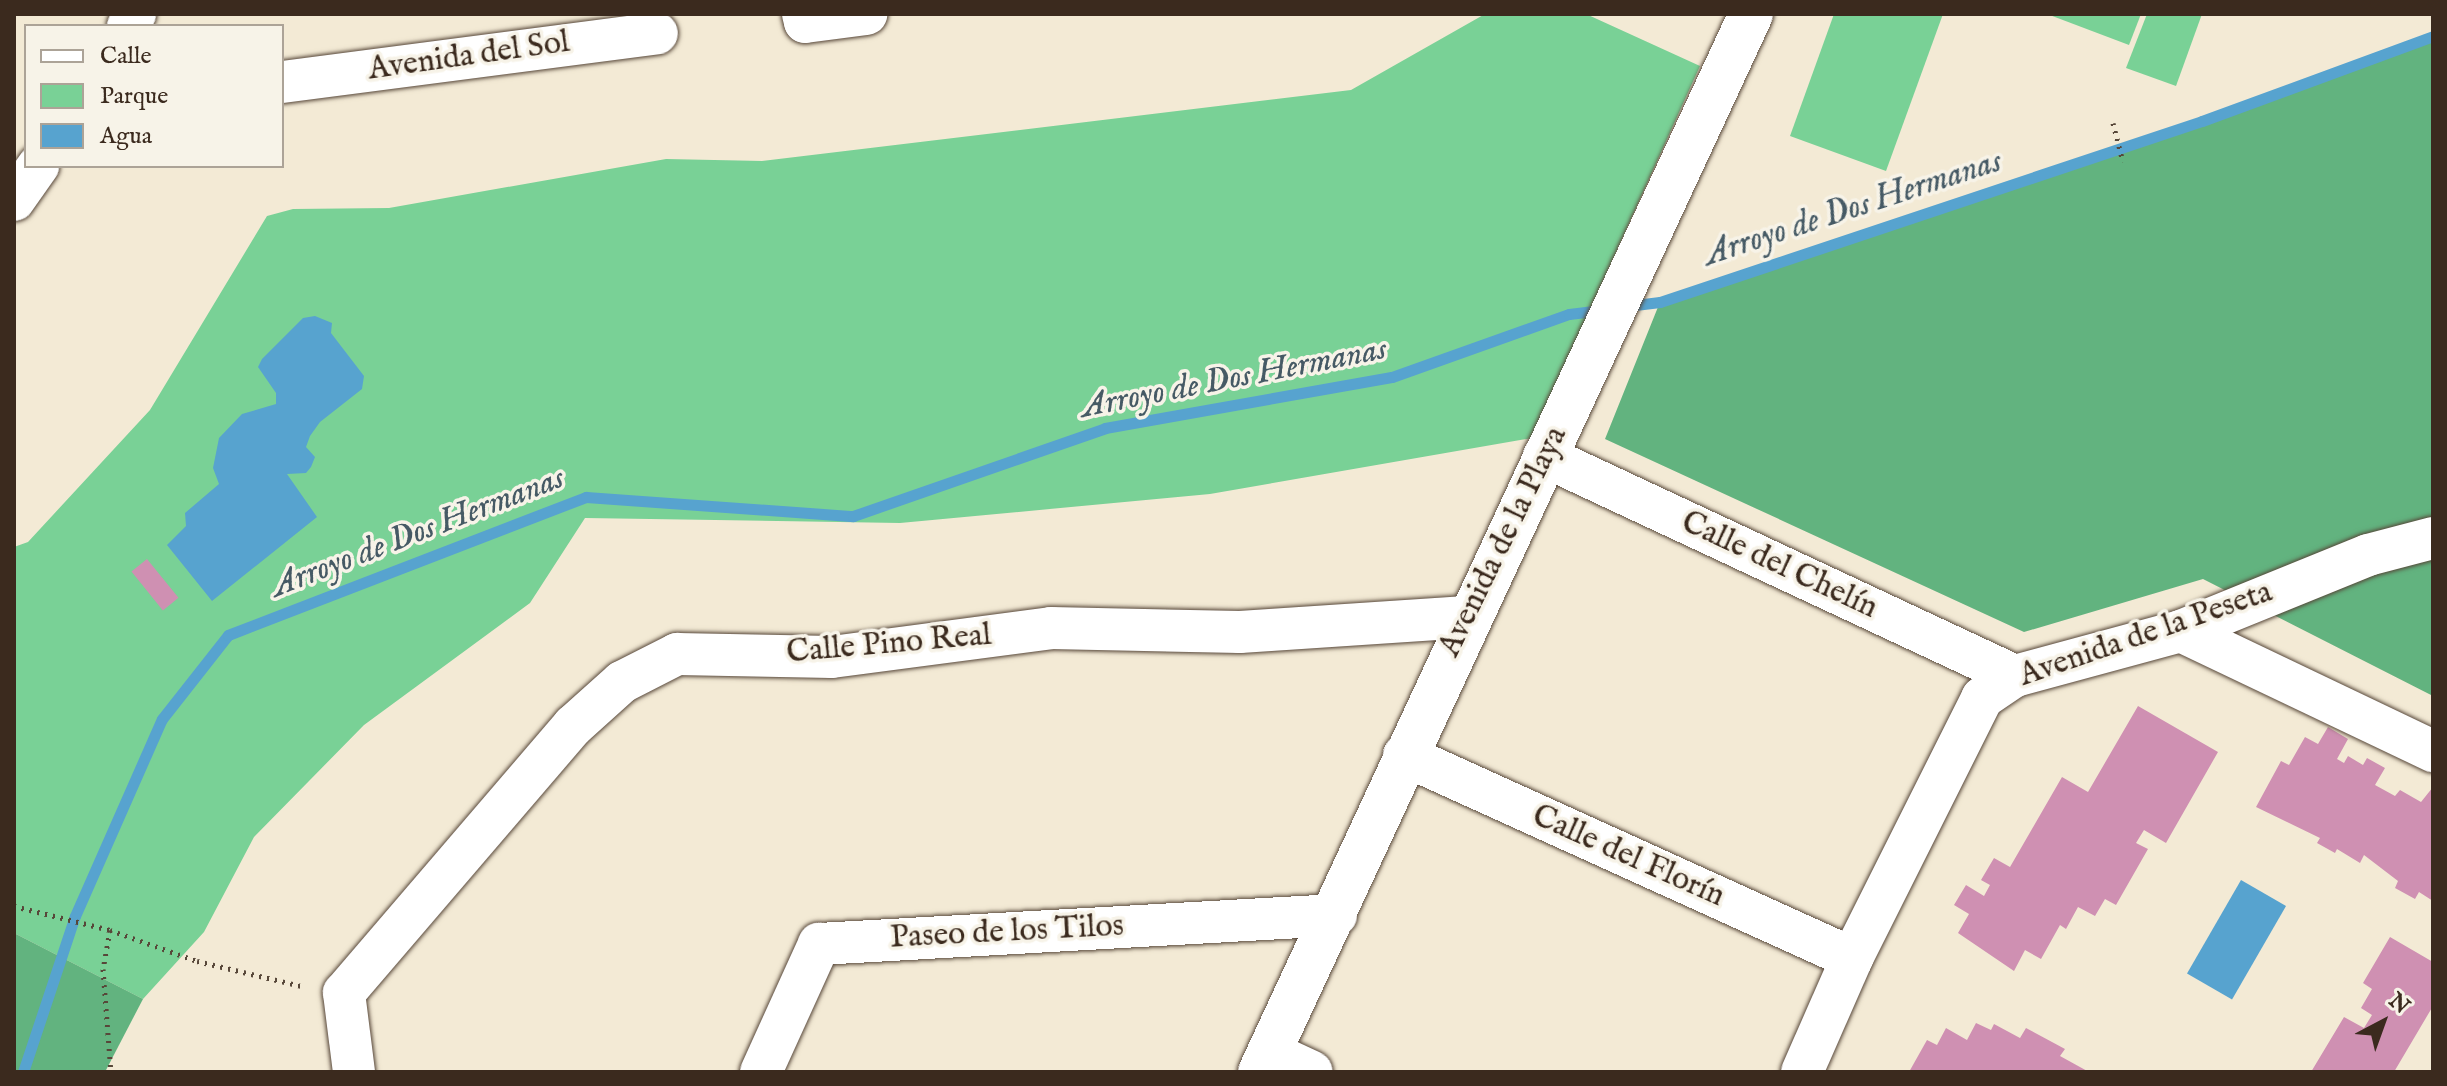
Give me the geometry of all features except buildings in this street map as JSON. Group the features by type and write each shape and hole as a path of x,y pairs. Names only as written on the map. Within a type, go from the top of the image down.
{"street":[{"path":"804,18 866,14"},
{"name":"Avenida de la Playa","path":"1264,1062 1336,915 1467,617 1649,238 1751,14"},
{"name":"Avenida del Sol","path":"284,82 657,33"},
{"path":"14,200 37,168"},
{"name":"Calle del Chelín","path":"1544,456 2015,676"},
{"name":"Avenida de la Peseta","path":"1802,1072 1852,958 1982,698 2015,676 2181,631 2368,555 2433,538"},
{"name":"Calle Pino Real","path":"344,993 573,726 622,682 677,654 832,657 1051,628 1240,632 1467,617"},
{"path":"2181,631 2433,751"},
{"name":"Calle del Florín","path":"1404,755 1852,958"},
{"name":"Paseo de los Tilos","path":"761,1072 819,944 1336,915"},
{"path":"344,993 354,1072"},
{"path":"1264,1062 1312,1072"}],"path":[{"path":"2113,123 2123,162"},
{"path":"14,906 54,919 110,930 197,961 278,983 344,993"},
{"path":"110,930 103,969 111,1072"}],"green space":[{"path":"1485,14 1586,14 1700,66 1532,438 1210,494 900,523 585,518 530,603 364,725 254,837 204,932 143,999 14,933 14,547 28,542 150,410 267,216 293,209 389,208 666,159 762,161 1351,90"},
{"path":"1834,14 1943,14 1886,171 1790,136"},
{"path":"2047,14 2141,14 2129,45"},
{"path":"2147,14 2202,14 2176,86 2126,68"},
{"path":"2433,36 2433,696 2203,579 2024,632 1605,439 1660,302 2202,121"},
{"path":"14,933 143,999 105,1072 14,1072"}],"water":[{"path":"315,316 332,323 331,333 364,376 362,389 320,422 310,436 306,447 315,457 311,467 306,473 287,474 317,517 212,601 167,545 186,526 185,513 219,484 213,468 219,438 242,414 276,404 276,393 258,367 262,359 303,318"},
{"path":"2241,880 2286,906 2232,1000 2187,974"}],"waterway":[{"name":"Arroyo de Dos Hermanas","path":"1627,306 1660,302 2202,121 2433,36"},
{"name":"Arroyo de Dos Hermanas","path":"23,1072 75,916 162,719 228,635 586,497 853,516 1105,428 1392,377 1569,314 1602,310"}]}
